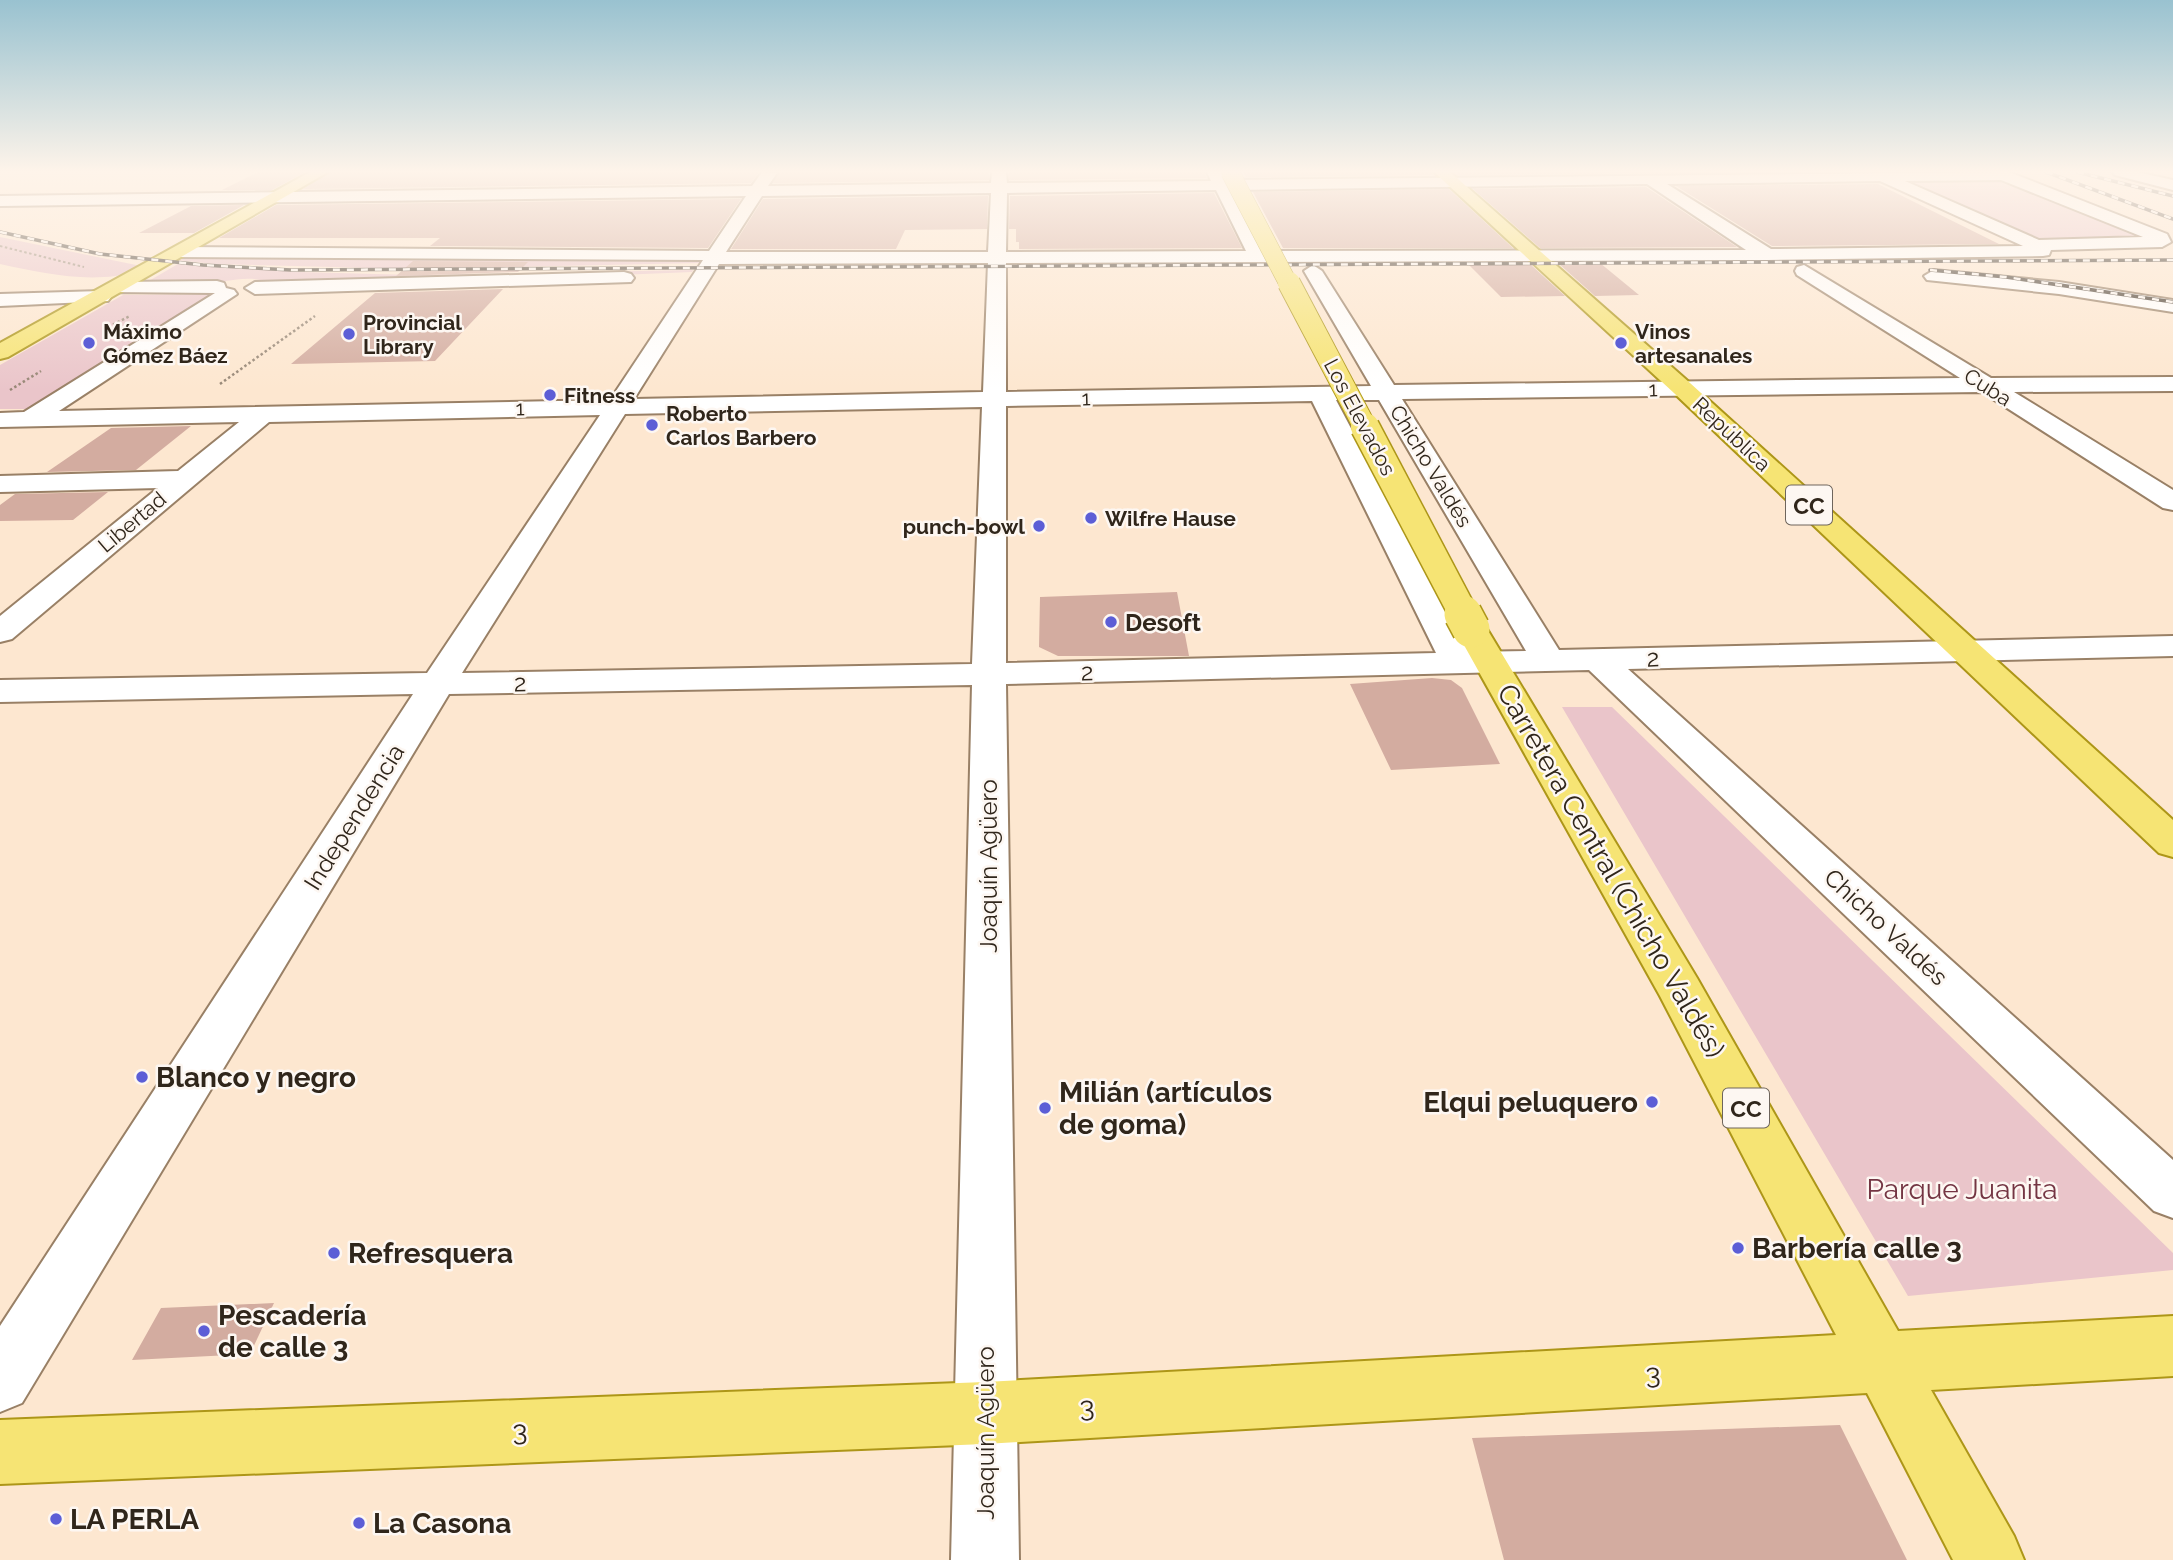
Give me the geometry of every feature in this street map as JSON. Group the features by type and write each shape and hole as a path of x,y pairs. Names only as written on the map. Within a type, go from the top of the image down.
{"main road":[{"path":"0,352 191,245"},
{"name":"Los Elevados","path":"1258,245 1473,652"},
{"name":"República","path":"1523,245 1682,388 2173,843"},
{"name":"Carretera Central (Chicho Valdés)","path":"1473,652 1681,991 1990,1560"},
{"name":"3","path":"0,1452 985,1413 2173,1346"}],"street":[{"path":"434,252 443,245"},
{"name":"Independencia","path":"0,1381 616,406 697,270 717,245"},
{"name":"Joaquín Agüero","path":"985,1560 989,674 998,245"},
{"path":"1253,245 1258,256"},
{"path":"1751,245 1767,255"},
{"path":"998,264 1313,271 1767,255 2043,251 2037,245"},
{"path":"178,252 701,254 697,270 1258,256 1873,273"},
{"path":"2173,298 2013,272 1959,267 1899,268 1914,275 2059,288 2173,306"},
{"name":"Chicho Valdés","path":"1313,271 1549,661"},
{"name":"Cuba","path":"1804,271 2168,496"},
{"path":"0,300 109,292 353,288 646,277"},
{"path":"30,419 222,290"},
{"name":"1","path":"0,420 996,399 1682,388 2173,384"},
{"path":"2122,385 2163,407"},
{"path":"1321,394 1473,652"},
{"name":"Libertad","path":"0,632 265,413"},
{"path":"0,484 184,479"},
{"name":"2","path":"0,691 989,674 1473,652 1549,661 2173,646"},
{"name":"Chicho Valdés","path":"1598,660 2173,1194"}],"path":[{"path":"0,246 80,267 154,266"},
{"path":"176,416 353,288"}],"green space":[{"path":"0,245 38,245 141,266 118,275 72,277 0,264"},
{"path":"195,255 701,259 701,263 413,269 214,264 176,260"},
{"path":"178,264 300,272 413,275 693,270 378,285 274,285 257,279 212,283 147,282"},
{"path":"212,294 34,409 0,409 0,365 123,295"},
{"name":"Parque Juanita","path":"1562,707 1612,707 2173,1253 2173,1270 1908,1296"}],"building":[{"path":"432,245 710,245 708,248"},
{"path":"734,245 898,245 896,249 731,249"},
{"path":"1019,245 1240,245 1242,248 1019,249"},
{"path":"1281,245 1510,245 1513,248 1283,248"},
{"path":"1536,245 1734,245 1737,247 1540,248"},
{"path":"1770,245 1908,245 1772,246"},
{"path":"413,261 528,262 518,272 396,276"},
{"path":"1558,263 1600,263 1639,295 1595,296"},
{"path":"1468,264 1530,264 1565,296 1501,297"},
{"name":"Provincial Library","path":"503,289 435,361 291,364 375,293"},
{"path":"191,426 136,470 47,472 111,428"},
{"path":"108,492 73,520 0,521 0,505 15,494"},
{"name":"Desoft","path":"1177,592 1189,656 1058,656 1039,647 1040,597"},
{"path":"1432,678 1451,680 1462,688 1500,764 1391,770 1350,684"},
{"name":"Pescadería de calle 3","path":"274,1303 250,1354 132,1360 161,1308"},
{"path":"1840,1425 1907,1560 1504,1560 1472,1438"}],"railway":[{"path":"58,245 100,254 203,265 291,270 2173,260"},
{"path":"1930,270 2006,277 2173,302"}],"place":[{"name":"Provincial Library","path":"349,334"},
{"name":"Máximo Gómez Báez","path":"89,343"},
{"name":"Vinos artesanales","path":"1621,343"},
{"name":"Fitness","path":"550,395"},
{"name":"Roberto Carlos Barbero","path":"652,425"},
{"name":"Wilfre Hause","path":"1091,518"},
{"name":"punch-bowl","path":"1039,526"},
{"name":"Desoft","path":"1111,622"},
{"name":"Blanco y negro","path":"142,1077"},
{"name":"Elqui peluquero","path":"1652,1102"},
{"name":"Milián (artículos de goma)","path":"1045,1108"},
{"name":"Barbería calle 3","path":"1738,1248"},
{"name":"Refresquera","path":"334,1253"},
{"name":"Pescadería de calle 3","path":"204,1331"},
{"name":"LA PERLA","path":"56,1519"},
{"name":"La Casona","path":"359,1523"}]}
